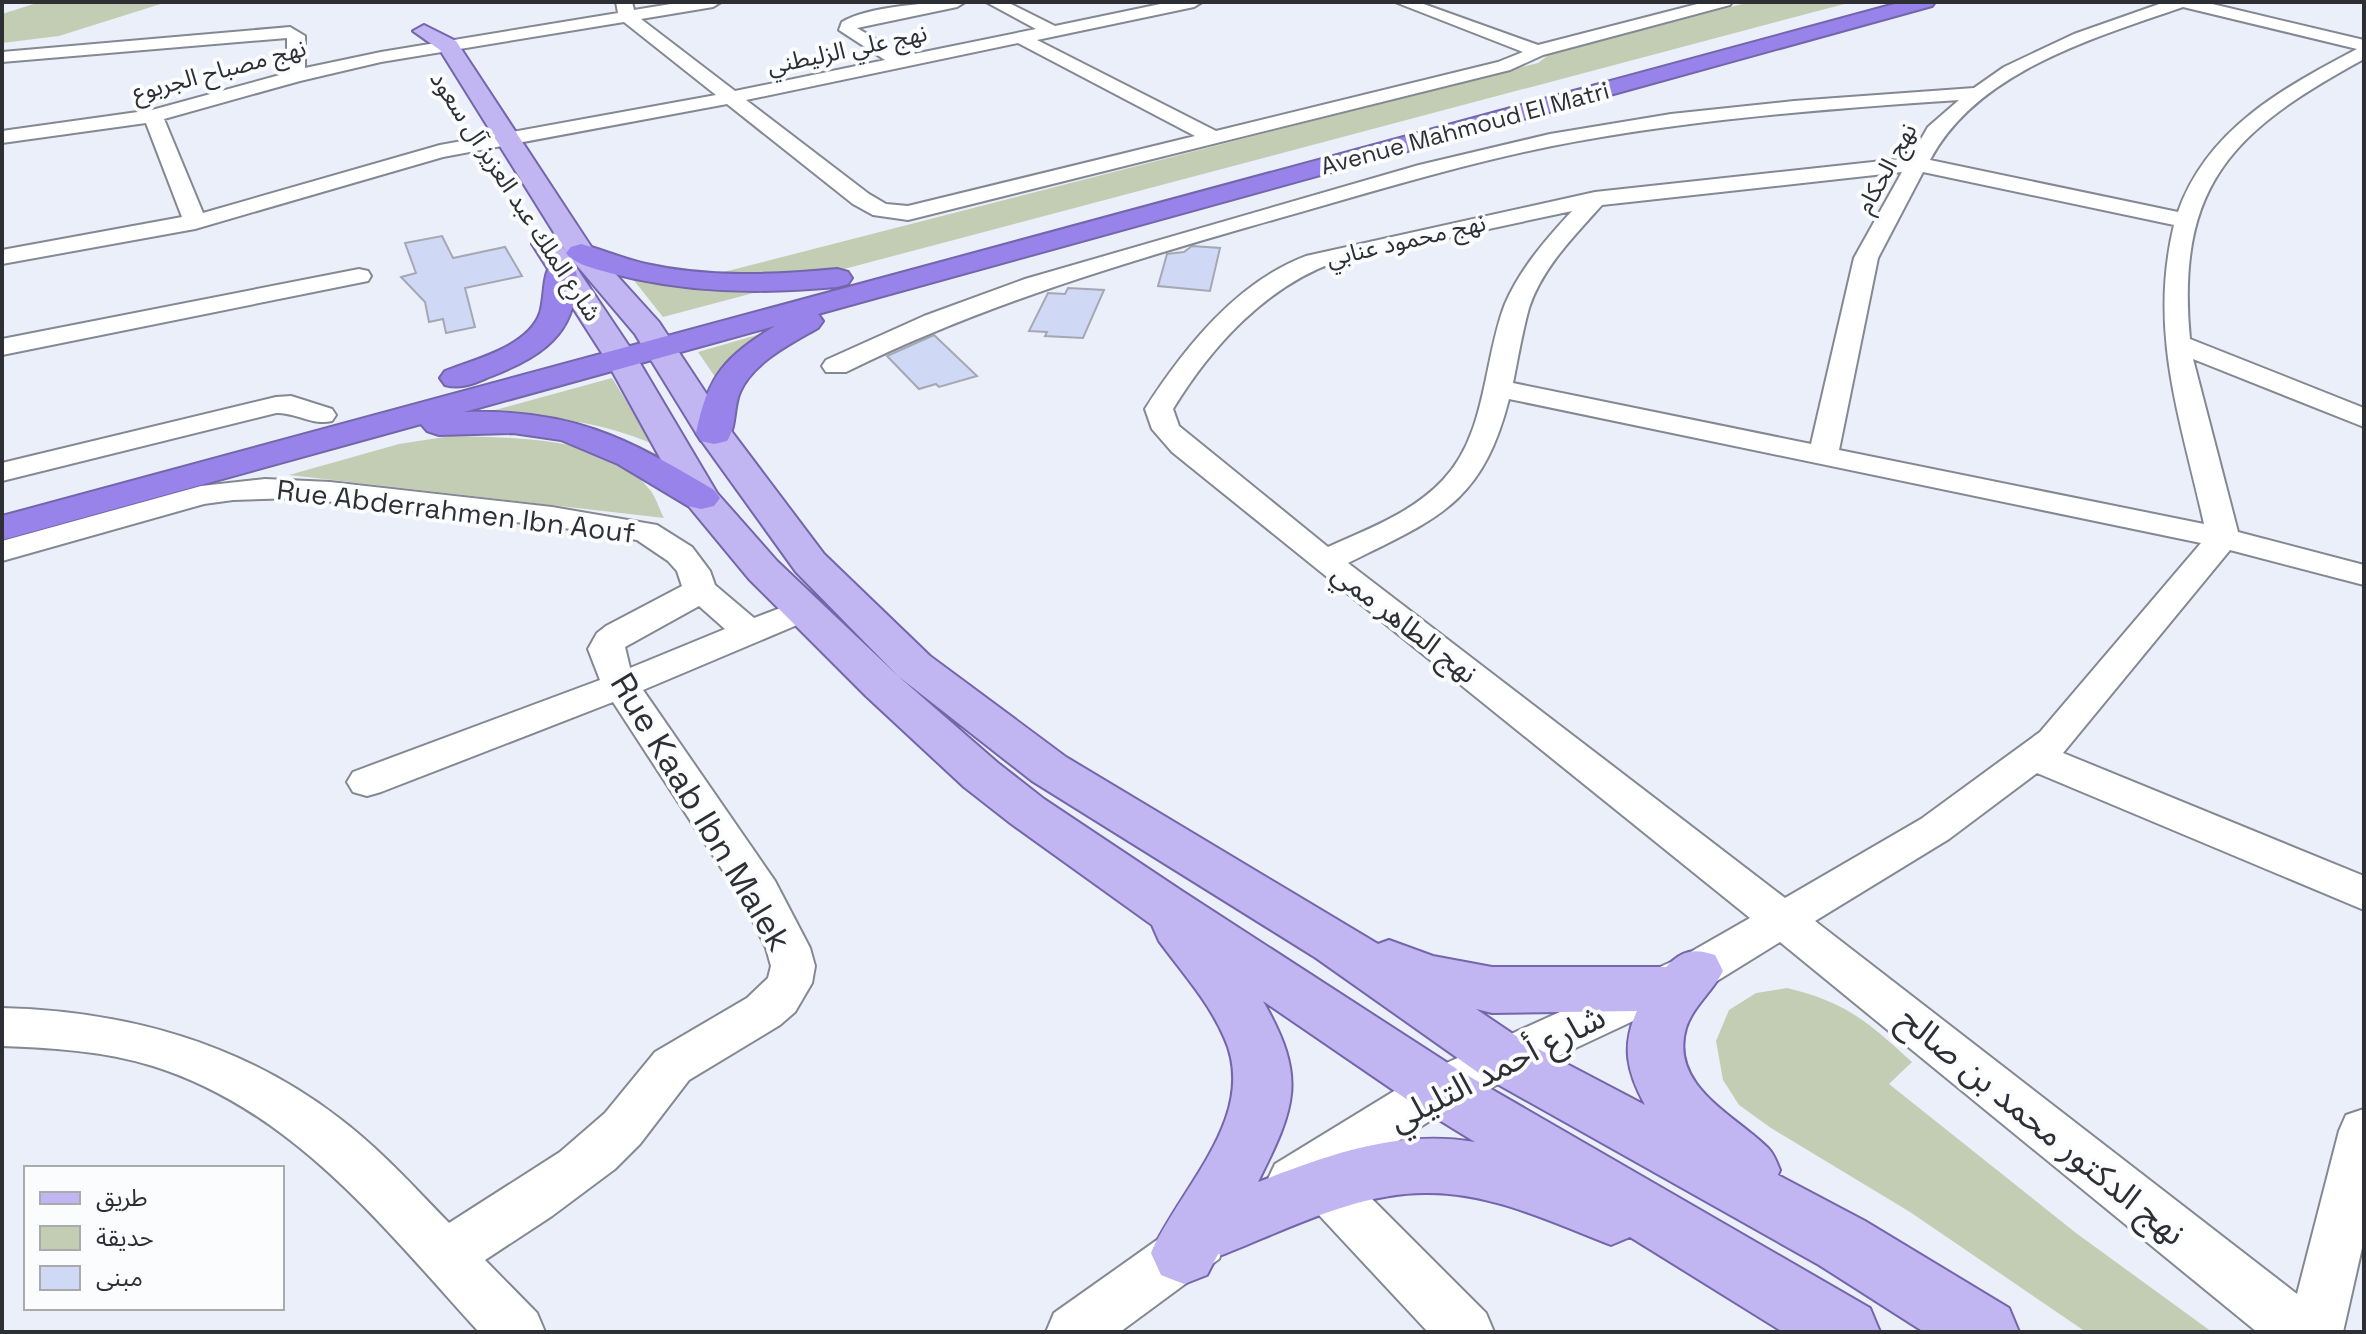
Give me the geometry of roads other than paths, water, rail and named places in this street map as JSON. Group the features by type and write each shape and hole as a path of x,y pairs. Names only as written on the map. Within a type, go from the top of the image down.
{"highway":[{"name":"Avenue Mahmoud El Matri","path":"843,277 1198,186 1881,2"},
{"name":"Avenue Mahmoud El Matri","path":"878,289 1925,2"},
{"path":"457,378 516,352 541,336 557,310 572,261 724,284 765,285 843,277"},
{"path":"2,528 357,430 843,277"},
{"path":"2,504 457,378 634,344 878,289"},
{"path":"714,433 723,391 753,356 810,320 878,289"},
{"path":"357,430 460,423 558,429 587,437 631,457 701,498"}],"main road":[{"name":"شارع الملك عبد العزيز آل سعود","path":"429,36 447,93"},
{"name":"شارع الملك عبد العزيز آل سعود","path":"429,36 509,141 572,261 634,344"},
{"name":"شارع الملك عبد العزيز آل سعود","path":"462,119 494,169"},
{"name":"شارع الملك عبد العزيز آل سعود","path":"520,206 572,261 634,344"},
{"path":"634,344 714,433 810,563 914,666 1049,769 1335,943 1504,1059 1842,1243 1985,1332"},
{"path":"634,344 701,498 763,570 882,686 981,775 1027,811 1163,905 1439,1089 1846,1332"},
{"path":"1163,905 1243,1017 1258,1050 1265,1080 1259,1111 1203,1239"},
{"path":"1335,943 1428,977 1492,990 1679,979 1658,1025 1654,1050 1660,1077 1678,1110 1729,1155 1842,1243"},
{"path":"1203,1239 1325,1187 1404,1166 1466,1169 1509,1177 1592,1207 1740,1269"}],"street":[{"name":"نهج مصباح الجربوع","path":"2,137 153,116 429,36 626,9 713,2"},
{"path":"901,62 848,30 848,26 856,21 957,2"},
{"path":"994,2 1052,31"},
{"name":"نهج علي الزليطني","path":"2,257 195,222 398,162 477,144 509,141 731,98 1194,2"},
{"path":"1403,2 1537,51"},
{"path":"626,9 731,98 861,199 881,210 895,213 926,210 1504,66 1537,51 1724,2"},
{"path":"2182,2 2364,45"},
{"name":"نهج الحكام","path":"1823,455 1866,258 1935,131 1979,93 2011,71 2068,43 2182,2"},
{"path":"1427,11 1453,5"},
{"path":"2,57 290,32 296,36 296,76"},
{"path":"1021,38 1214,138"},
{"path":"2223,538 2177,343 2176,292 2188,221 2204,175 2230,142 2261,114 2364,52"},
{"path":"836,366 887,339 1122,255 1489,153 1667,120 1799,104 1979,93"},
{"path":"153,116 195,222"},
{"name":"نهج محمود عنابي","path":"1325,561 1166,429 1159,409 1170,389 1255,298 1278,278 1305,264 1328,256 1595,199 1916,164 2188,221"},
{"name":"نهج الطاهر ممي","path":"1595,199 1565,232 1518,304 1497,388 1476,454 1455,486 1440,502 1325,561 1783,920"},
{"path":"2,347 359,276"},
{"path":"2177,343 2364,418"},
{"path":"1497,388 2223,538 2364,575"},
{"path":"2,472 276,405 291,404 322,415"},
{"name":"Rue Abderrahmen Ibn Aouf","path":"2,551 201,495 228,490 276,488 543,517 660,536 694,572 699,588 749,632"},
{"name":"شارع أحمد التليلي","path":"1074,1332 1203,1239 1439,1089 1679,979 1935,829 2053,741 2223,538"},
{"name":"Rue Kaab Ibn Malek","path":"446,1254 543,1191 612,1140 671,1067 762,1013 780,998 790,979 792,958 766,906 707,809 621,685 605,648 618,632 685,603 699,588"},
{"path":"367,782 621,685 804,610"},
{"path":"2033,756 2364,894"},
{"name":"نهج الدكتور محمد بن صالح","path":"1783,920 2301,1332"},
{"path":"2,1027 46,1026 156,1044 190,1056 276,1100 337,1144 446,1254 517,1332"},
{"path":"2315,1332 2364,1131"},
{"path":"1325,1187 1466,1332"}]}
